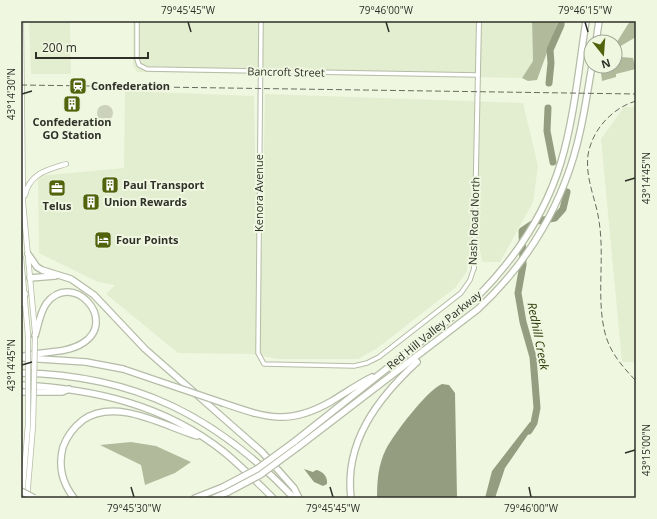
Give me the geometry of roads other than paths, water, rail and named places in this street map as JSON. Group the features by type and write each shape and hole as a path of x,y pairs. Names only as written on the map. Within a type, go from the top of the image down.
{"highway":[{"name":"Red Hill Valley Parkway","path":"379,374 452,318 493,280 517,250 538,216 551,191 565,147 586,21"},
{"path":"598,34 600,23"},
{"name":"Red Hill Valley Parkway","path":"426,351 501,288 525,257 549,219 564,184 574,155 580,133 591,74"},
{"path":"28,254 37,266 80,284 94,295 145,349 262,452 294,488 299,498"},
{"path":"30,278 61,276"},
{"path":"21,358 31,354 64,350 84,343 92,335 95,327 96,317 93,308 86,299 75,293 68,292 55,296 45,306 35,336"},
{"path":"21,304 28,294"},
{"path":"214,498 260,475 426,351"},
{"path":"351,498 351,469 354,453 366,421 386,393 426,351"},
{"path":"21,358 86,362 123,370 268,417 295,416 314,410 363,381 379,374"},
{"path":"21,373 48,374 118,386 144,393 170,404 210,426 239,446 294,498"},
{"path":"195,498 223,487 257,469 294,442 379,374"},
{"path":"21,385 71,389 112,398 144,408 168,418 205,439 241,467 273,498"},
{"path":"21,392 62,392 71,389"},
{"path":"74,498 66,487 63,478 61,454 70,434 87,418 103,412 123,412 148,418 177,430 205,439"},
{"path":"22,496 34,498"}],"main road":[{"path":"21,21 23,203 30,278 28,294 28,335 31,425"},
{"name":"Nash Road North","path":"474,268 479,21"},
{"path":"23,203 26,190 35,176 40,172 66,164"},
{"path":"21,258 22,280 28,294 35,336 31,425 22,496"}],"street":[{"name":"Bancroft Street","path":"137,21 137,59 142,68 261,72 478,75"},
{"name":"Kenora Avenue","path":"261,21 258,353 264,364"},
{"name":"Nash Road North","path":"264,364 354,366 367,363 379,357 461,293 470,280 474,268"},
{"path":"22,280 30,278"}],"waterway":[{"name":"Redhill Creek","path":"549,83 551,63 550,50 561,25 561,21"},
{"name":"Redhill Creek","path":"548,108 547,131 553,162"},
{"name":"Redhill Creek","path":"529,431 534,423 537,408 533,357 523,322 518,293 523,265 522,231 537,221 555,218 563,209 567,192"}],"railway":[{"path":"21,85 636,94"},
{"path":"636,101 627,104 604,121 590,146 587,164 589,181 598,213 601,235 601,306 605,333 610,347 622,365 636,381"}],"place":[{"name":"Confederation","path":"78,86"},
{"name":"Confederation GO Station","path":"72,104"},
{"name":"Paul Transport","path":"110,185"},
{"name":"Telus","path":"57,188"},
{"name":"Union Rewards","path":"91,202"},
{"name":"Four Points","path":"103,240"}]}
